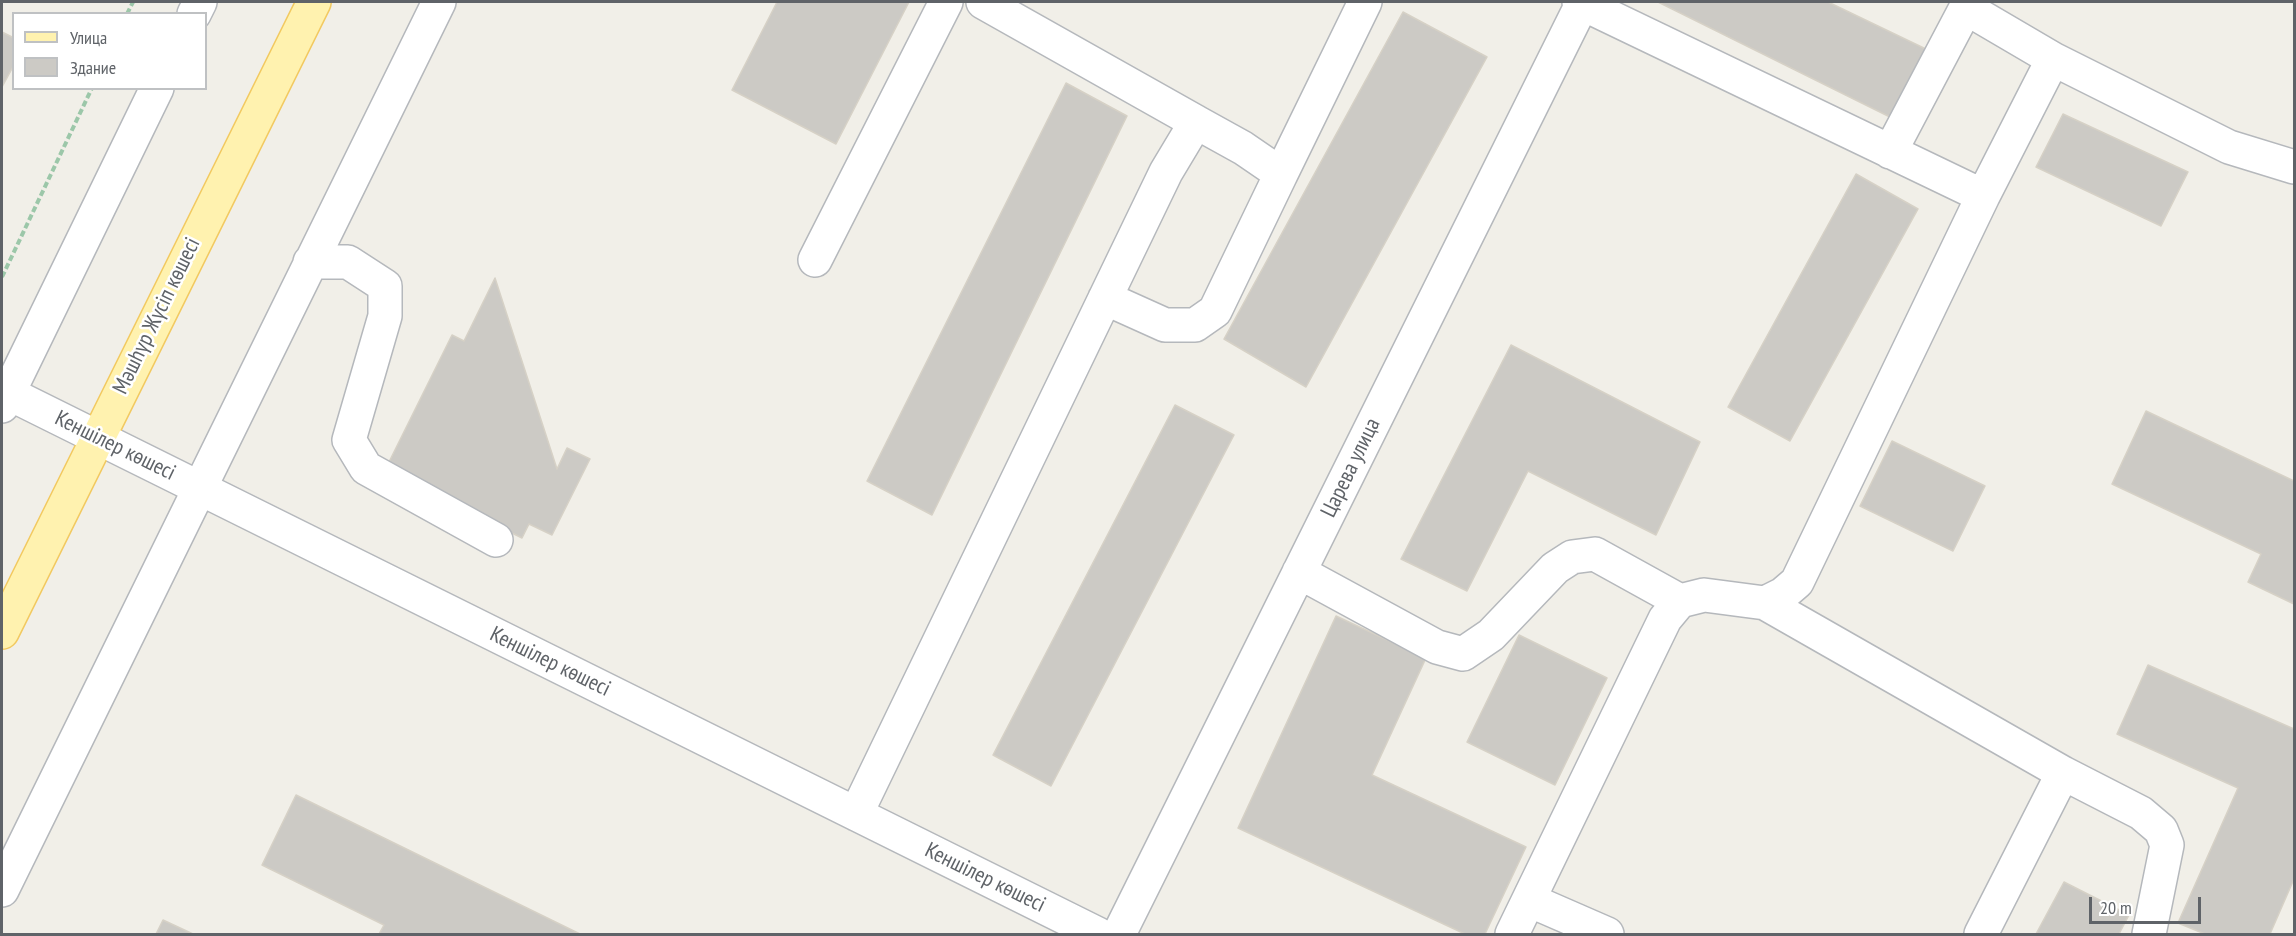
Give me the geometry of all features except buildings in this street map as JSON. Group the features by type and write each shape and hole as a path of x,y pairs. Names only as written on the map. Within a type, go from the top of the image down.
{"main road":[{"name":"Мәшһүр Жүсіп көшесі","path":"2,632 97,436 314,2"}],"street":[{"path":"2,890 438,2"},
{"path":"815,260 946,2"},
{"path":"983,2 1243,148 1281,174"},
{"path":"1105,298 1165,325 1195,325 1215,311 1365,2"},
{"path":"1581,2 1983,196"},
{"name":"Царева улица","path":"1119,934 1581,2"},
{"path":"1890,152 1967,5 2054,59 2229,147 2295,167"},
{"path":"1765,603 1784,594 1797,582 1983,196 2054,59"},
{"path":"4,396 156,90"},
{"path":"856,814 1166,172 1196,122"},
{"path":"310,262 348,262 385,286 385,316 349,440 366,468 496,540"},
{"name":"Кеншілер көшесі","path":"4,396 97,436 1098,934"},
{"path":"1299,572 1437,647 1463,654 1491,635 1555,568 1572,557 1595,554 1680,601"},
{"path":"1512,934 1665,619 1680,601 1704,595 1765,603 2063,773 2141,813 2162,830 2167,845 2149,934"},
{"path":"1981,934 2063,773"},
{"path":"1528,900 1607,934"}],"path":[{"path":"2,277 91,90"}]}
